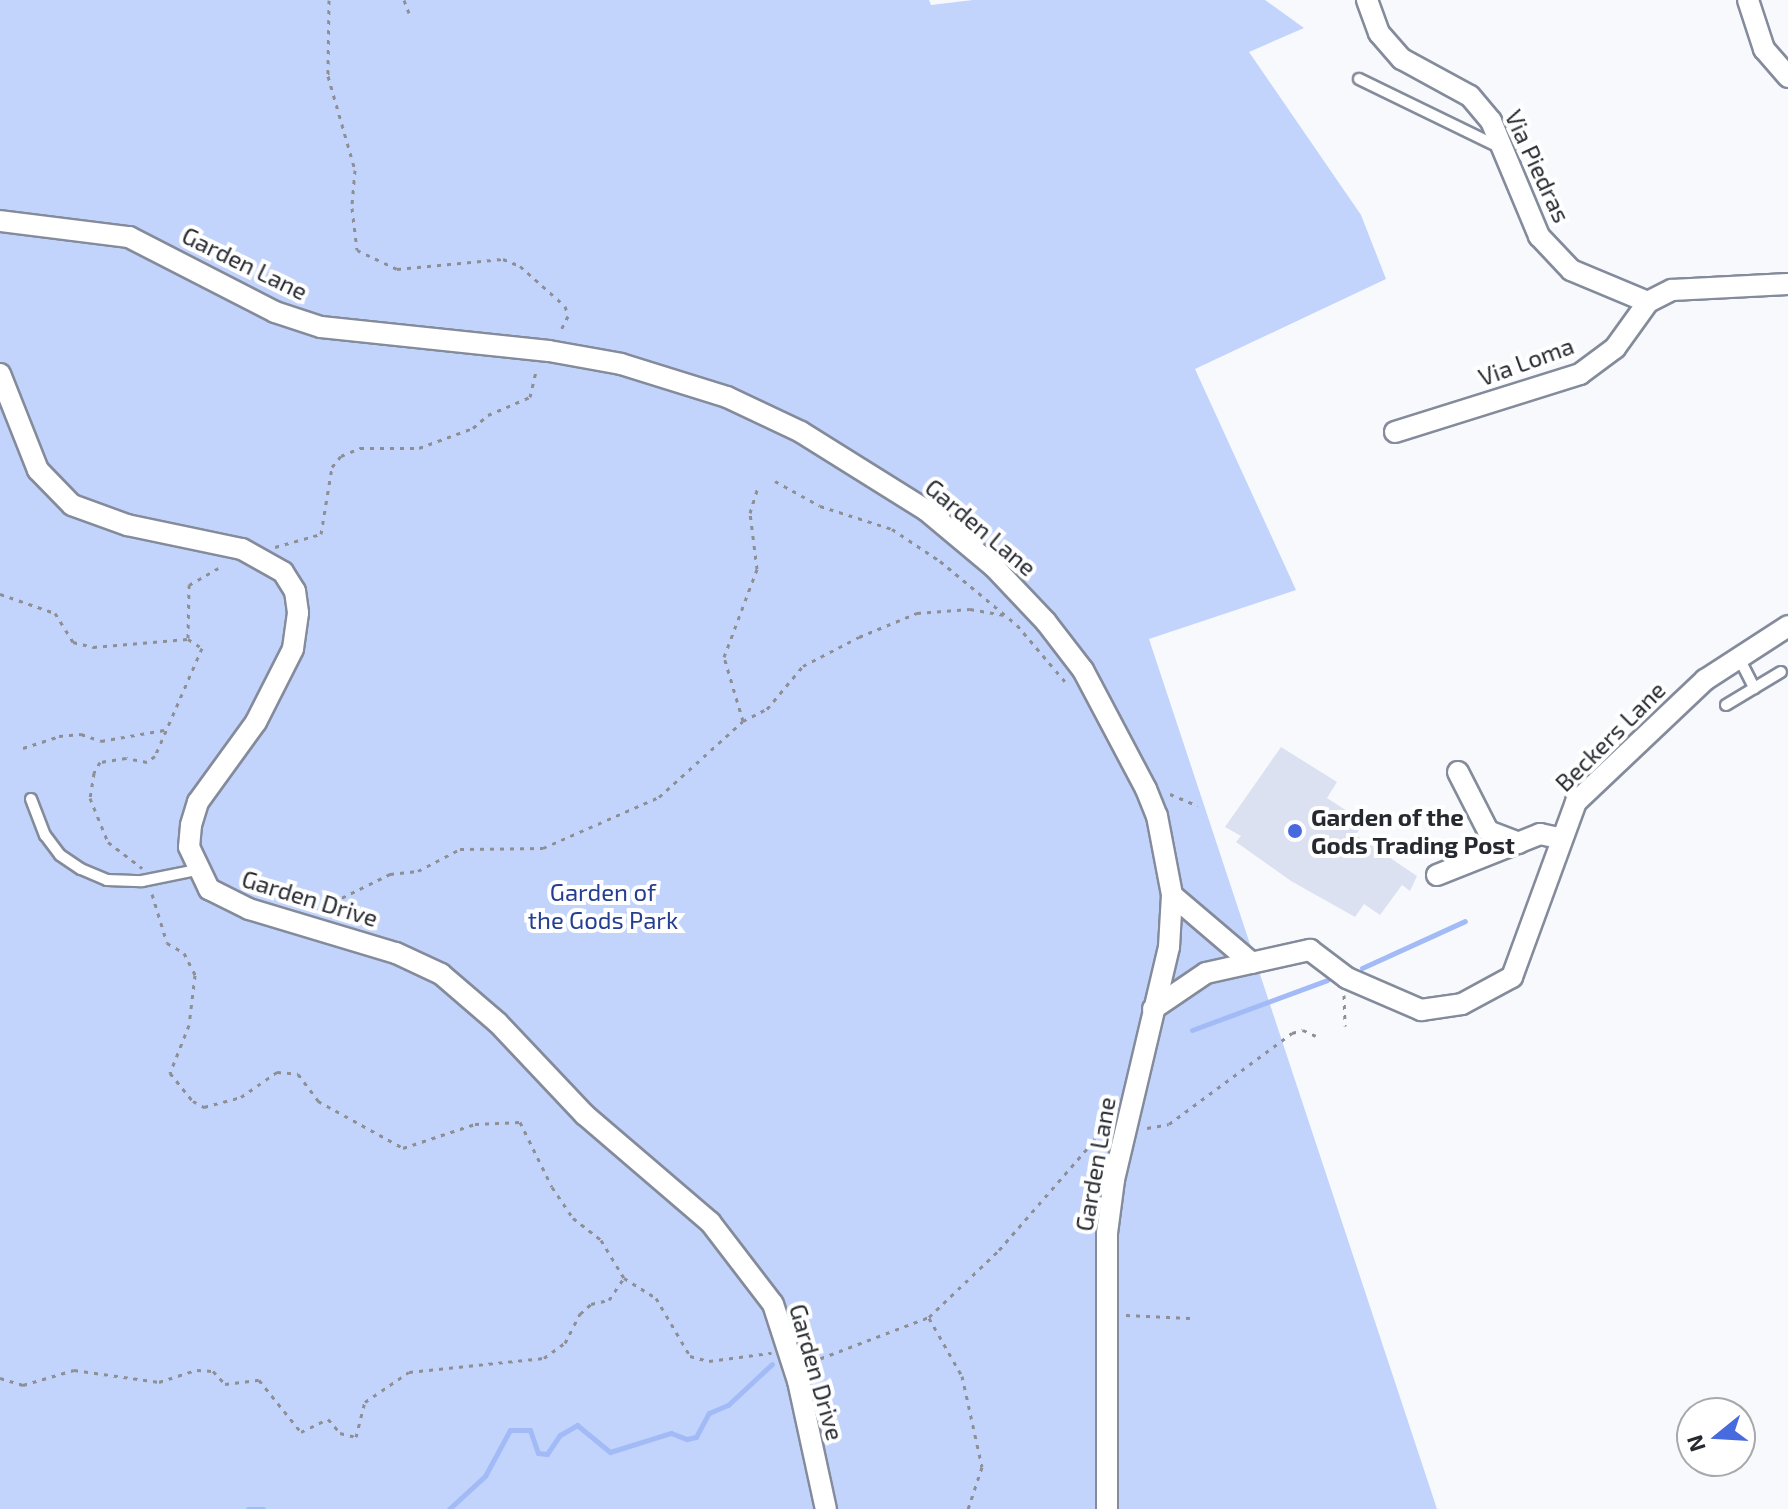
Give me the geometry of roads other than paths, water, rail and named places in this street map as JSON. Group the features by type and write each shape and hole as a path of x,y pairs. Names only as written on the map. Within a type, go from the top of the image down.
{"street":[{"name":"Via Piedras","path":"1367,0 1379,33 1402,59 1470,96 1491,121 1539,236 1571,270 1648,302"},
{"path":"1748,0 1764,49 1788,77"},
{"name":"Garden Lane","path":"0,221 129,237 275,312 321,327 549,351 677,380 801,432 926,510 994,567 1065,645 1131,756 1157,816 1172,895 1169,947 1114,1180 1104,1312 1107,1509"},
{"path":"1648,302 1672,290 1788,284"},
{"name":"Via Loma","path":"1395,432 1580,374 1615,348 1648,302"},
{"path":"0,374 38,470 72,505 127,525 252,554 283,572 295,591 293,649 256,722 198,802 189,847 196,870"},
{"name":"Beckers Lane","path":"1153,1009 1206,973 1310,950 1349,979 1421,1010 1462,1004 1512,977 1559,838 1576,802 1652,726 1738,656 1788,626"},
{"path":"1458,772 1488,831 1519,843"},
{"path":"1437,875 1540,834 1559,838"},
{"name":"Garden Drive","path":"196,870 209,889 226,900 396,953 441,974 471,998 552,1083 733,1246 773,1304 790,1352 826,1509"},
{"path":"1172,895 1252,963"}],"lane":[{"path":"1359,79 1503,149"},
{"path":"1738,656 1754,688"},
{"path":"1726,705 1781,672"},
{"path":"31,799 45,835 60,855 107,880 147,881 196,870"}],"waterway":[{"path":"1362,968 1465,921"},
{"path":"1192,1030 1327,980"},
{"path":"449,1509 485,1476 510,1430 530,1430 538,1453 547,1454 560,1435 577,1425 610,1452 671,1433 687,1439 696,1437 709,1413 728,1405 772,1364"},
{"path":"248,1509 263,1509"}],"place":[{"name":"Garden of the Gods Trading Post","path":"1295,831"}],"park label":[{"name":"Garden of the Gods Park","path":"603,906"}]}
